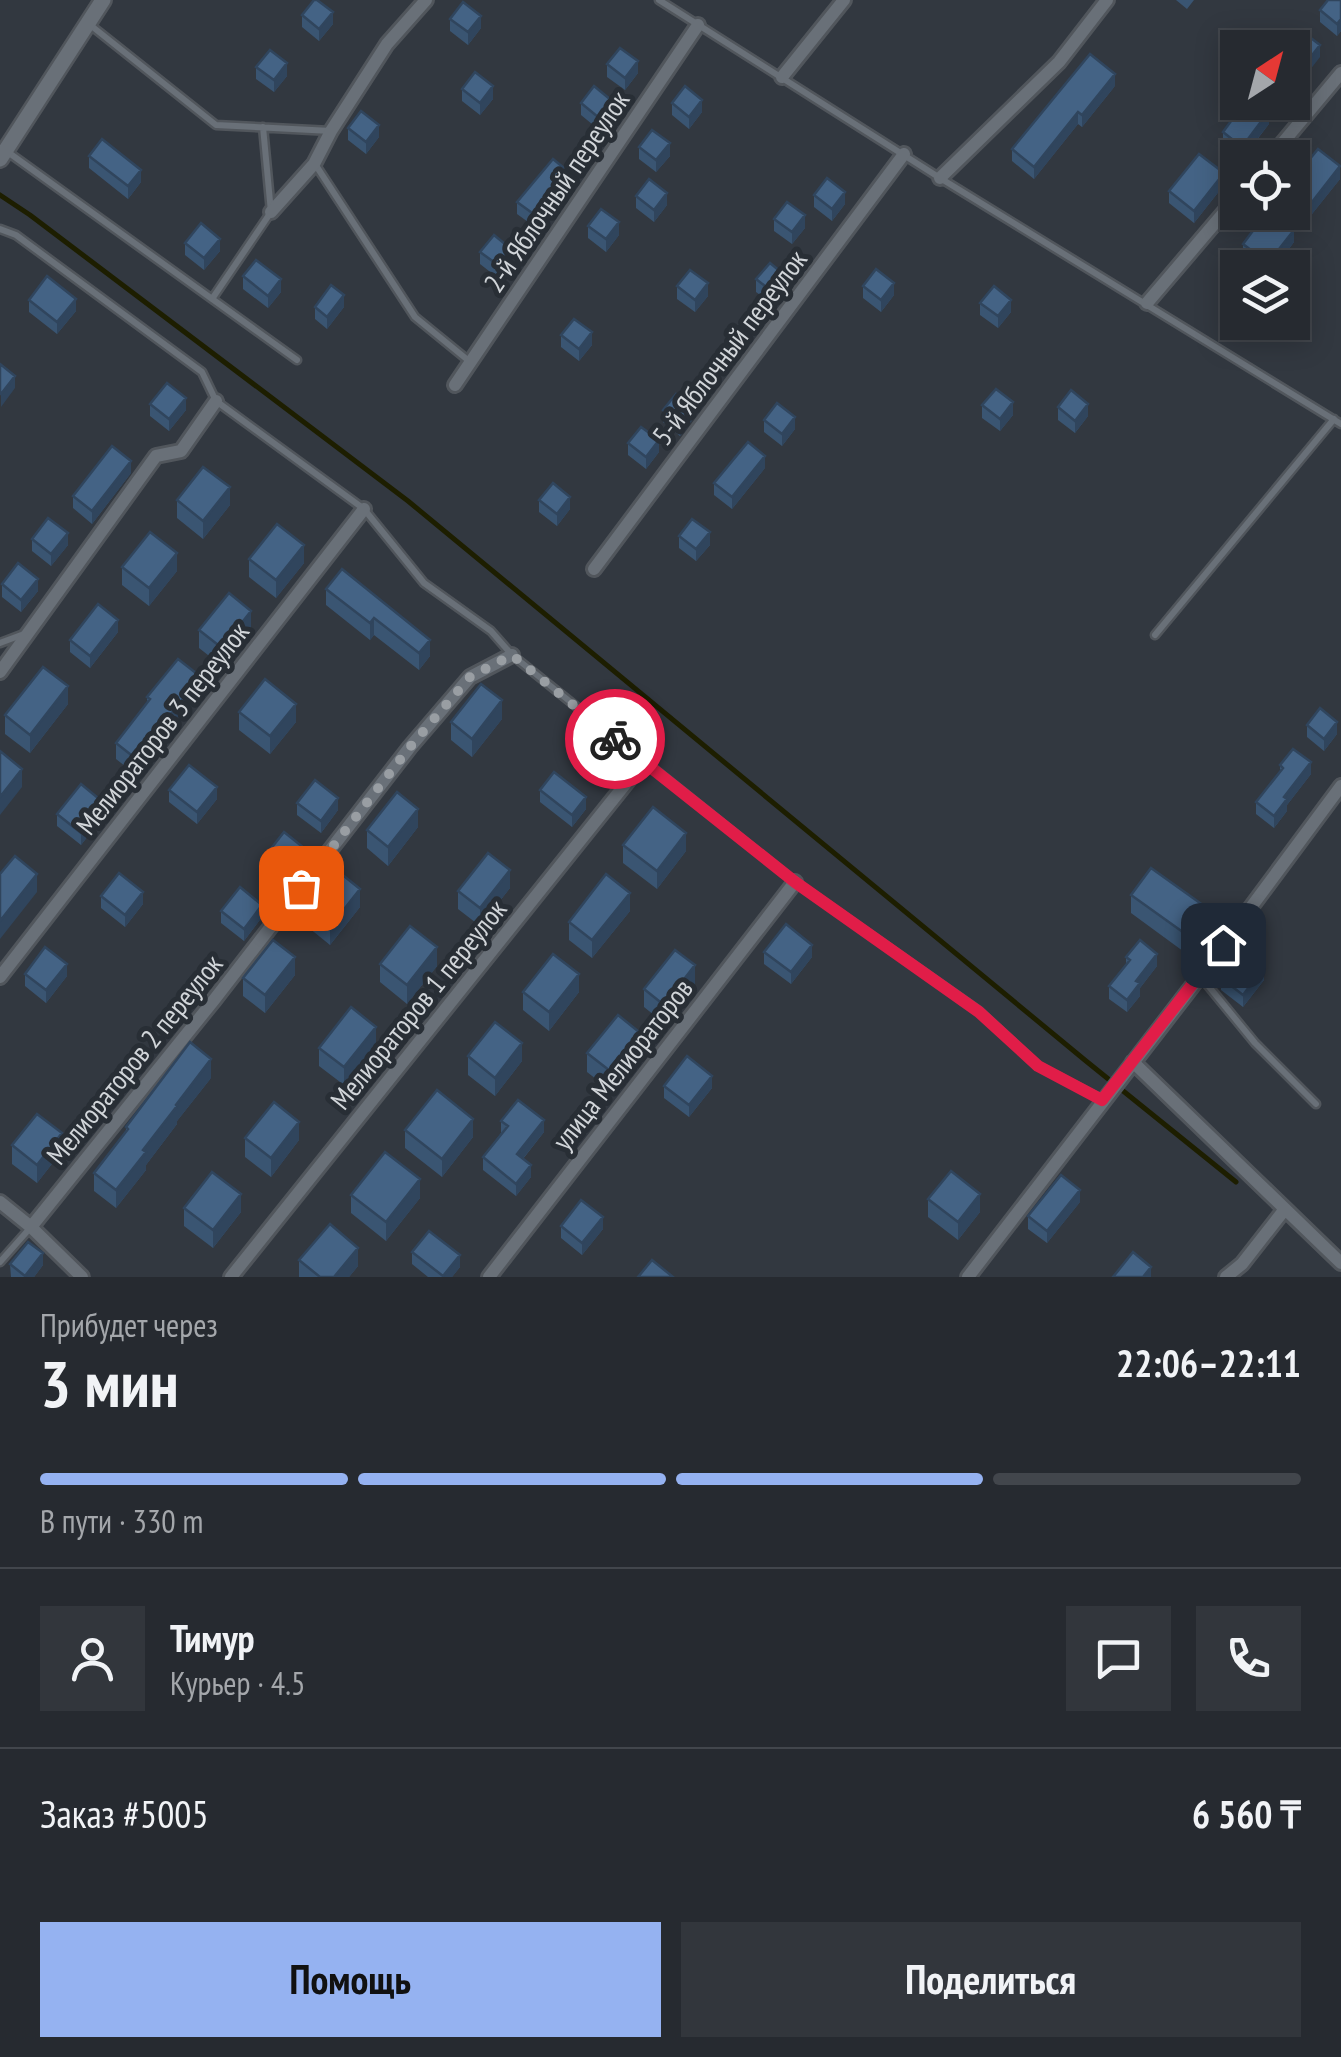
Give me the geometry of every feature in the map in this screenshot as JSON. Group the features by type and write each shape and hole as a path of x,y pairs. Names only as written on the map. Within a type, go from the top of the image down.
{"street":[{"path":"2,154 103,0"},
{"path":"272,212 314,164 388,44 426,0"},
{"path":"782,77 844,0"},
{"path":"940,178 1059,62 1107,0"},
{"name":"2-й Яблочный переулок","path":"455,384 698,25"},
{"path":"1285,140 1341,74"},
{"name":"5-й Яблочный переулок","path":"594,569 904,154"},
{"path":"1147,303 1220,217"},
{"path":"0,672 156,456 181,452 216,402"},
{"name":"Мелиораторов 3 переулок","path":"0,977 364,508"},
{"name":"Мелиораторов 2 переулок","path":"31,1227 410,747 470,677 512,655"},
{"name":"Мелиораторов 1 переулок","path":"231,1277 643,762"},
{"path":"968,1277 1341,786"},
{"name":"улица Мелиораторов","path":"490,1277 795,882"},
{"path":"1133,1062 1341,1262"},
{"path":"0,1202 82,1277"},
{"path":"1226,1277 1242,1270 1286,1209"}],"lane":[{"path":"660,0 1337,422 1155,636"},
{"path":"88,24 216,125 331,131"},
{"path":"212,299 272,212 263,127"},
{"path":"2,154 296,360"},
{"path":"314,164 415,317 470,362"},
{"path":"0,229 16,235 202,372 216,402 364,508 424,583 491,630 512,655 643,762 795,882 979,1012 1038,1066 1102,1100"},
{"path":"0,643 30,631"},
{"path":"1200,976 1255,1043 1316,1104"},
{"path":"0,1262 31,1227"}],"building":[{"path":"314,0 333,12 319,29 302,15"},
{"path":"1328,0 1341,0 1341,19 1337,24 1320,10"},
{"path":"463,2 481,16 468,32 450,19"},
{"path":"1310,37 1320,45 1310,58"},
{"path":"620,48 638,61 625,78 607,64"},
{"path":"270,50 287,63 274,80 256,67"},
{"path":"1090,54 1115,74 1034,167 1012,149"},
{"path":"475,72 493,86 480,103 462,89"},
{"path":"594,86 611,100 598,117 581,103"},
{"path":"685,86 702,100 689,117 672,103"},
{"path":"361,111 379,125 366,142 348,128"},
{"path":"1232,120 1262,120 1247,140 1233,140 1223,132"},
{"path":"652,130 670,143 656,160 639,147"},
{"path":"102,139 141,170 128,186 89,156"},
{"path":"1318,149 1340,166 1312,202 1310,200 1310,159"},
{"path":"1199,154 1220,170 1220,178 1194,211 1169,191"},
{"path":"553,159 570,173 535,215 517,202"},
{"path":"827,178 845,192 832,209 814,195"},
{"path":"649,179 667,193 654,210 636,196"},
{"path":"787,202 805,215 792,232 774,219"},
{"path":"601,209 619,222 606,239 588,226"},
{"path":"201,223 220,239 204,258 185,243"},
{"path":"1254,230 1294,230 1278,250 1251,250 1243,244"},
{"path":"494,235 511,249 498,265 480,252"},
{"path":"256,260 281,279 268,296 243,276"},
{"path":"770,263 787,277 774,293 756,279"},
{"path":"876,269 894,283 881,300 863,286"},
{"path":"690,270 708,283 695,300 677,286"},
{"path":"47,276 76,299 57,322 29,300"},
{"path":"331,285 344,295 327,317 315,307"},
{"path":"994,286 1011,300 998,316 980,303"},
{"path":"574,319 592,332 579,349 561,335"},
{"path":"0,364 15,376 1,394 0,394"},
{"path":"167,383 186,398 169,419 150,404"},
{"path":"996,389 1013,402 1000,419 982,405"},
{"path":"1071,390 1088,404 1075,421 1058,407"},
{"path":"676,394 693,407 680,424 663,410"},
{"path":"777,403 795,417 782,434 764,420"},
{"path":"641,427 659,440 646,457 628,443"},
{"path":"748,442 765,456 732,497 714,483"},
{"path":"112,446 131,461 92,511 73,496"},
{"path":"203,467 230,487 203,521 177,500"},
{"path":"553,483 570,497 557,514 539,500"},
{"path":"48,518 68,533 51,554 32,539"},
{"path":"692,519 710,532 696,549 679,536"},
{"path":"277,524 304,545 276,580 249,559"},
{"path":"150,532 177,553 149,588 122,567"},
{"path":"18,563 38,579 21,600 2,584"},
{"path":"342,569 430,640 419,653 374,618 370,623 326,589"},
{"path":"229,593 251,611 222,648 199,630"},
{"path":"98,604 118,620 90,656 70,640"},
{"path":"178,659 201,677 135,758 116,743"},
{"path":"43,667 68,686 30,735 5,715"},
{"path":"265,679 296,704 270,736 239,712"},
{"path":"481,684 502,700 472,739 451,722"},
{"path":"1320,708 1337,722 1324,739 1307,725"},
{"path":"1293,749 1311,762 1274,816 1256,802"},
{"path":"0,751 22,769 0,797"},
{"path":"189,765 217,787 197,812 169,790"},
{"path":"554,772 586,797 572,815 540,790"},
{"path":"315,780 338,798 321,821 297,803"},
{"path":"81,784 104,803 81,833 57,814"},
{"path":"397,792 418,809 388,847 367,830"},
{"path":"653,807 686,833 657,871 623,845"},
{"path":"284,832 304,848 282,876 262,860"},
{"path":"488,853 510,870 480,908 458,891"},
{"path":"15,856 37,874 0,921 0,874"},
{"path":"1151,868 1207,908 1187,935 1131,895"},
{"path":"339,872 360,889 330,927 309,910"},
{"path":"119,873 143,892 125,915 101,896"},
{"path":"606,874 630,893 592,940 569,922"},
{"path":"240,887 262,905 244,929 221,911"},
{"path":"786,924 812,945 791,972 764,952"},
{"path":"410,926 437,947 407,985 380,964"},
{"path":"273,940 295,957 265,995 243,978"},
{"path":"1140,940 1157,954 1127,1000 1109,986"},
{"path":"45,947 67,964 46,990 25,974"},
{"path":"675,950 695,965 664,1005 644,989"},
{"path":"1242,950 1264,967 1243,995 1221,978"},
{"path":"553,954 579,974 549,1012 523,992"},
{"path":"351,1007 376,1027 344,1067 319,1048"},
{"path":"618,1015 644,1036 614,1074 587,1053"},
{"path":"495,1022 522,1043 495,1078 468,1056"},
{"path":"190,1042 211,1059 116,1190 94,1173"},
{"path":"687,1056 712,1076 689,1105 664,1086"},
{"path":"437,1090 473,1119 442,1159 405,1130"},
{"path":"518,1100 544,1120 517,1154 531,1165 516,1184 483,1157 508,1126 501,1121"},
{"path":"274,1102 299,1122 271,1158 245,1138"},
{"path":"37,1114 62,1133 37,1165 12,1145"},
{"path":"385,1152 420,1179 386,1222 351,1195"},
{"path":"951,1171 980,1194 958,1222 928,1199"},
{"path":"212,1172 241,1194 213,1230 184,1208"},
{"path":"1061,1175 1080,1190 1047,1231 1028,1216"},
{"path":"581,1200 603,1217 582,1243 561,1226"},
{"path":"330,1224 358,1248 334,1277 320,1277 299,1260"},
{"path":"429,1231 460,1255 443,1276 412,1252"},
{"path":"28,1242 43,1253 25,1276 10,1264"},
{"path":"1133,1252 1151,1267 1143,1277 1113,1277"},
{"path":"652,1260 673,1277 638,1277"}],"waterway":[{"path":"0,195 408,501 1236,1182"}],"way so far":[{"path":"301,888 410,747 470,677 512,655 615,739"}],"route":[{"path":"615,739 795,882 979,1012 1038,1066 1102,1100 1223,945"}]}
